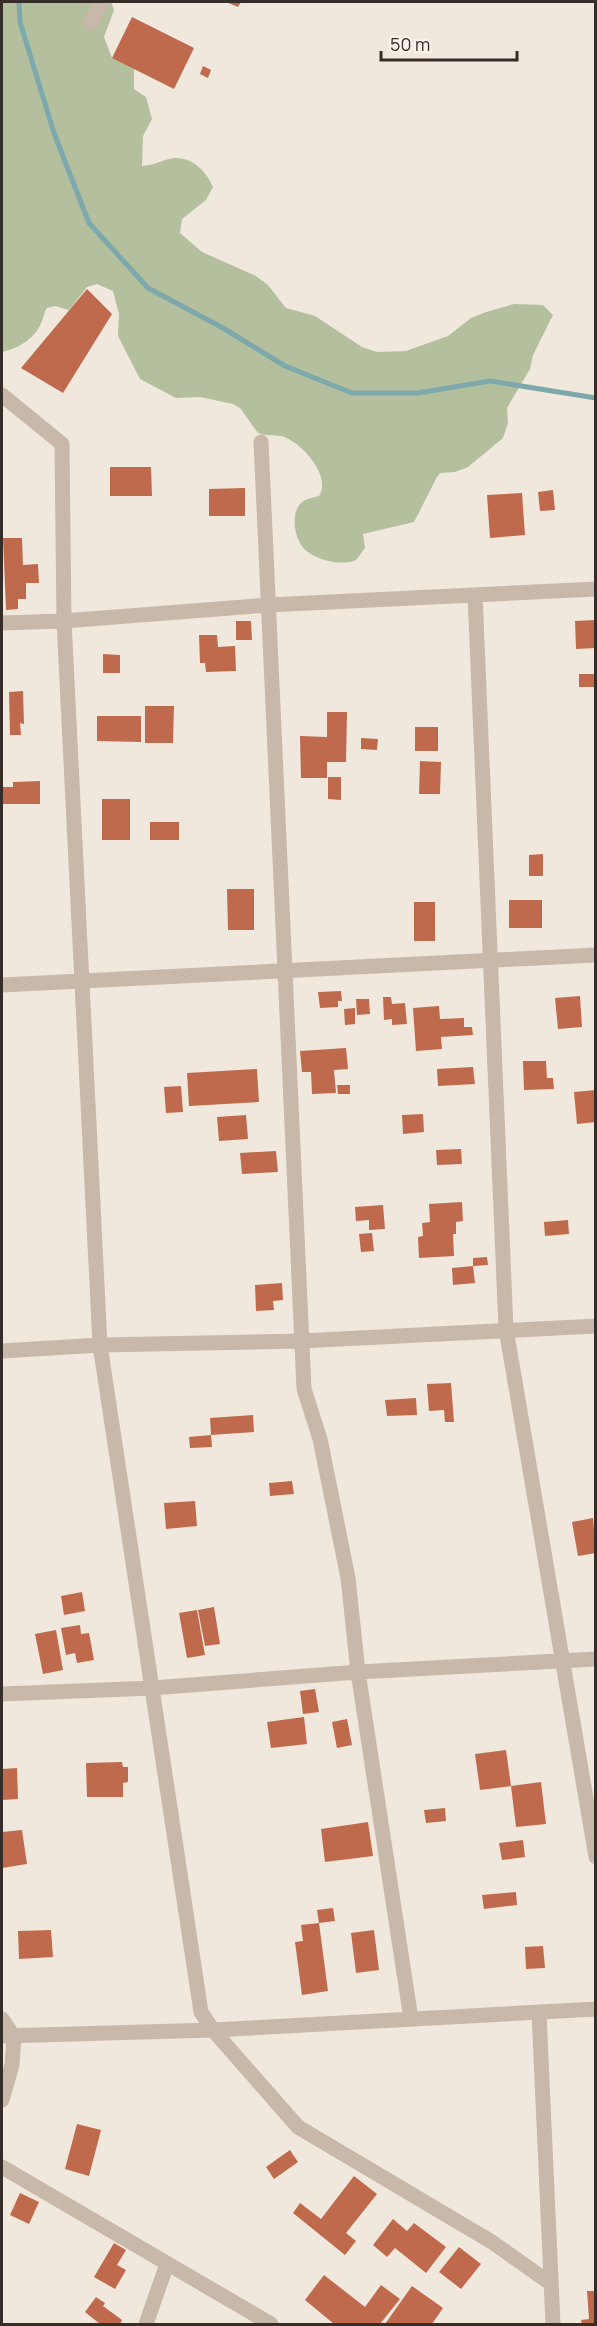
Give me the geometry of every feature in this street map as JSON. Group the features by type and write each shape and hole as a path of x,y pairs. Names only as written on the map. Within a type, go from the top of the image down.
{"street":[{"path":"91,23 102,2"},
{"path":"2,395 62,444 64,621 100,1345 201,2012 213,2030 298,2127 492,2242 550,2283"},
{"path":"261,442 304,1389 320,1439 348,1578 358,1672 411,2019"},
{"path":"2,623 64,621 268,605 596,590"},
{"path":"474,595 506,1329 596,1857"},
{"path":"2,985 596,955"},
{"path":"2,1351 100,1345 301,1341 596,1326"},
{"path":"2,1694 152,1688 358,1672 596,1659"},
{"path":"8,2036 213,2030 596,2009"},
{"path":"539,2013 553,2325"},
{"path":"2,2019 8,2036 12,2065 2,2100"},
{"path":"2,2166 270,2325"},
{"path":"146,2325 167,2264"}],"green space":[{"path":"2,2 111,2 114,10 104,37 112,58 134,68 134,89 146,97 152,119 143,136 142,166 176,158 190,161 201,169 213,187 206,200 182,219 180,233 202,252 256,276 268,285 286,308 315,316 362,347 377,352 406,351 448,336 471,318 514,304 543,305 553,315 533,355 530,369 507,408 508,423 503,438 468,467 455,472 440,473 414,522 363,534 365,548 356,560 333,562 317,557 304,549 296,532 297,508 305,500 319,496 322,488 318,470 312,460 289,439 258,433 240,408 233,404 200,397 176,398 140,379 118,336 119,314 113,291 97,284 87,287 69,310 55,306 47,308 39,327 31,338 2,352"}],"building":[{"path":"226,2 241,2 238,7"},
{"path":"132,17 194,48 174,89 112,58"},
{"path":"203,66 211,70 208,78 200,74"},
{"path":"87,289 112,314 63,393 21,368"},
{"path":"110,467 151,467 152,496 110,496"},
{"path":"245,488 245,516 209,516 209,489"},
{"path":"553,490 555,510 540,511 538,492"},
{"path":"522,493 525,535 490,538 487,495"},
{"path":"3,538 22,538 23,565 38,564 39,583 26,583 26,599 18,599 18,609 6,610"},
{"path":"596,620 596,648 576,649 575,621"},
{"path":"236,621 251,621 252,640 236,640"},
{"path":"199,635 217,635 218,647 235,646 236,671 206,672 205,663 200,663"},
{"path":"103,654 120,655 120,673 103,673"},
{"path":"579,674 596,674 596,687 579,687"},
{"path":"23,691 24,724 20,723 21,735 10,735 9,692"},
{"path":"145,706 174,706 173,743 145,743"},
{"path":"327,712 347,712 346,762 327,762 327,778 301,778 300,736 327,737"},
{"path":"97,716 141,716 141,742 97,741"},
{"path":"415,727 438,727 438,751 415,751"},
{"path":"361,738 378,739 377,750 361,749"},
{"path":"420,761 441,762 440,794 419,794"},
{"path":"328,777 341,777 341,800 328,799"},
{"path":"40,781 40,804 2,804 2,787 13,787 13,782"},
{"path":"102,799 130,799 130,840 102,840"},
{"path":"150,822 179,822 179,840 150,840"},
{"path":"543,854 543,876 529,876 529,855"},
{"path":"227,889 254,889 254,930 228,930"},
{"path":"509,900 542,900 542,928 509,928"},
{"path":"414,902 435,902 435,941 414,941"},
{"path":"341,991 342,1001 338,1001 338,1007 320,1008 318,992"},
{"path":"580,996 582,1027 558,1029 555,998"},
{"path":"383,997 391,997 392,1004 405,1003 407,1024 392,1025 392,1019 384,1020"},
{"path":"356,999 369,999 370,1014 357,1015"},
{"path":"439,1006 440,1019 464,1018 464,1027 472,1027 473,1035 441,1037 442,1049 416,1051 413,1008"},
{"path":"355,1008 355,1024 345,1025 344,1009"},
{"path":"346,1048 348,1069 334,1070 336,1093 312,1094 311,1072 302,1072 300,1051"},
{"path":"523,1061 546,1061 547,1078 553,1078 554,1089 524,1090"},
{"path":"473,1067 475,1084 438,1086 437,1069"},
{"path":"257,1069 259,1102 189,1106 187,1073"},
{"path":"337,1085 350,1085 350,1094 338,1094"},
{"path":"181,1086 183,1112 166,1113 164,1087"},
{"path":"596,1090 596,1122 577,1124 574,1092"},
{"path":"423,1114 424,1132 403,1134 402,1115"},
{"path":"246,1115 248,1139 219,1141 217,1117"},
{"path":"461,1149 462,1164 437,1165 436,1150"},
{"path":"276,1151 278,1172 242,1174 240,1153"},
{"path":"462,1202 463,1221 456,1222 456,1234 453,1234 454,1256 419,1258 418,1237 423,1236 422,1223 430,1222 429,1204"},
{"path":"383,1205 385,1229 369,1230 369,1220 356,1221 355,1207"},
{"path":"568,1220 569,1234 545,1236 544,1222"},
{"path":"372,1233 374,1251 361,1252 359,1234"},
{"path":"487,1257 488,1265 473,1266 473,1258"},
{"path":"473,1266 475,1283 453,1285 452,1268"},
{"path":"282,1283 283,1300 273,1301 274,1310 256,1311 255,1285"},
{"path":"451,1383 454,1422 445,1422 444,1410 429,1411 427,1384"},
{"path":"416,1398 417,1415 387,1416 385,1400"},
{"path":"253,1415 254,1432 211,1435 210,1418"},
{"path":"211,1435 212,1447 190,1448 189,1437"},
{"path":"292,1481 294,1494 270,1496 269,1483"},
{"path":"195,1501 197,1526 166,1529 164,1503"},
{"path":"593,1518 596,1553 578,1556 572,1522"},
{"path":"82,1592 85,1611 64,1615 61,1596"},
{"path":"214,1607 220,1644 205,1646 198,1610"},
{"path":"197,1610 205,1655 187,1658 179,1613"},
{"path":"80,1625 81,1634 89,1633 94,1660 77,1663 75,1653 66,1655 61,1628"},
{"path":"56,1630 63,1670 43,1674 35,1634"},
{"path":"315,1689 319,1712 303,1714 300,1691"},
{"path":"304,1717 307,1744 271,1748 267,1722"},
{"path":"347,1719 352,1745 337,1748 332,1722"},
{"path":"506,1750 511,1786 480,1790 475,1754"},
{"path":"122,1762 123,1767 128,1767 128,1782 123,1783 123,1797 87,1797 86,1763"},
{"path":"17,1768 18,1799 2,1800 2,1769"},
{"path":"541,1782 546,1824 516,1827 511,1786"},
{"path":"445,1808 446,1821 426,1823 424,1810"},
{"path":"368,1822 373,1856 325,1862 321,1829"},
{"path":"22,1830 27,1864 2,1868 2,1832"},
{"path":"523,1840 525,1857 502,1860 499,1843"},
{"path":"516,1892 517,1905 484,1909 482,1895"},
{"path":"333,1908 335,1921 319,1923 317,1910"},
{"path":"319,1923 328,1991 302,1995 295,1942 303,1941 301,1925"},
{"path":"51,1930 53,1957 19,1959 18,1931"},
{"path":"374,1930 379,1970 356,1973 351,1933"},
{"path":"543,1946 545,1968 526,1969 525,1947"},
{"path":"77,2124 101,2130 89,2176 65,2169"},
{"path":"290,2150 298,2162 274,2179 266,2167"},
{"path":"354,2176 377,2194 346,2233 356,2241 345,2255 293,2213 300,2203 321,2219"},
{"path":"20,2193 39,2202 29,2224 10,2215"},
{"path":"393,2219 407,2231 414,2223 446,2247 426,2273 395,2248 387,2257 373,2245"},
{"path":"114,2243 126,2250 117,2265 126,2270 115,2289 94,2277"},
{"path":"459,2247 481,2264 461,2289 439,2272"},
{"path":"324,2275 365,2307 381,2285 400,2299 380,2324 334,2324 305,2300"},
{"path":"412,2286 443,2308 432,2324 385,2324"},
{"path":"587,2291 596,2291 596,2324 582,2324 581,2320 589,2319"},
{"path":"96,2297 105,2303 103,2306 122,2320 120,2324 100,2324 85,2312"}],"waterway":[{"path":"19,2 20,22 54,133 89,223 148,288 223,328 285,366 352,393 418,393 490,381 596,398"}]}
